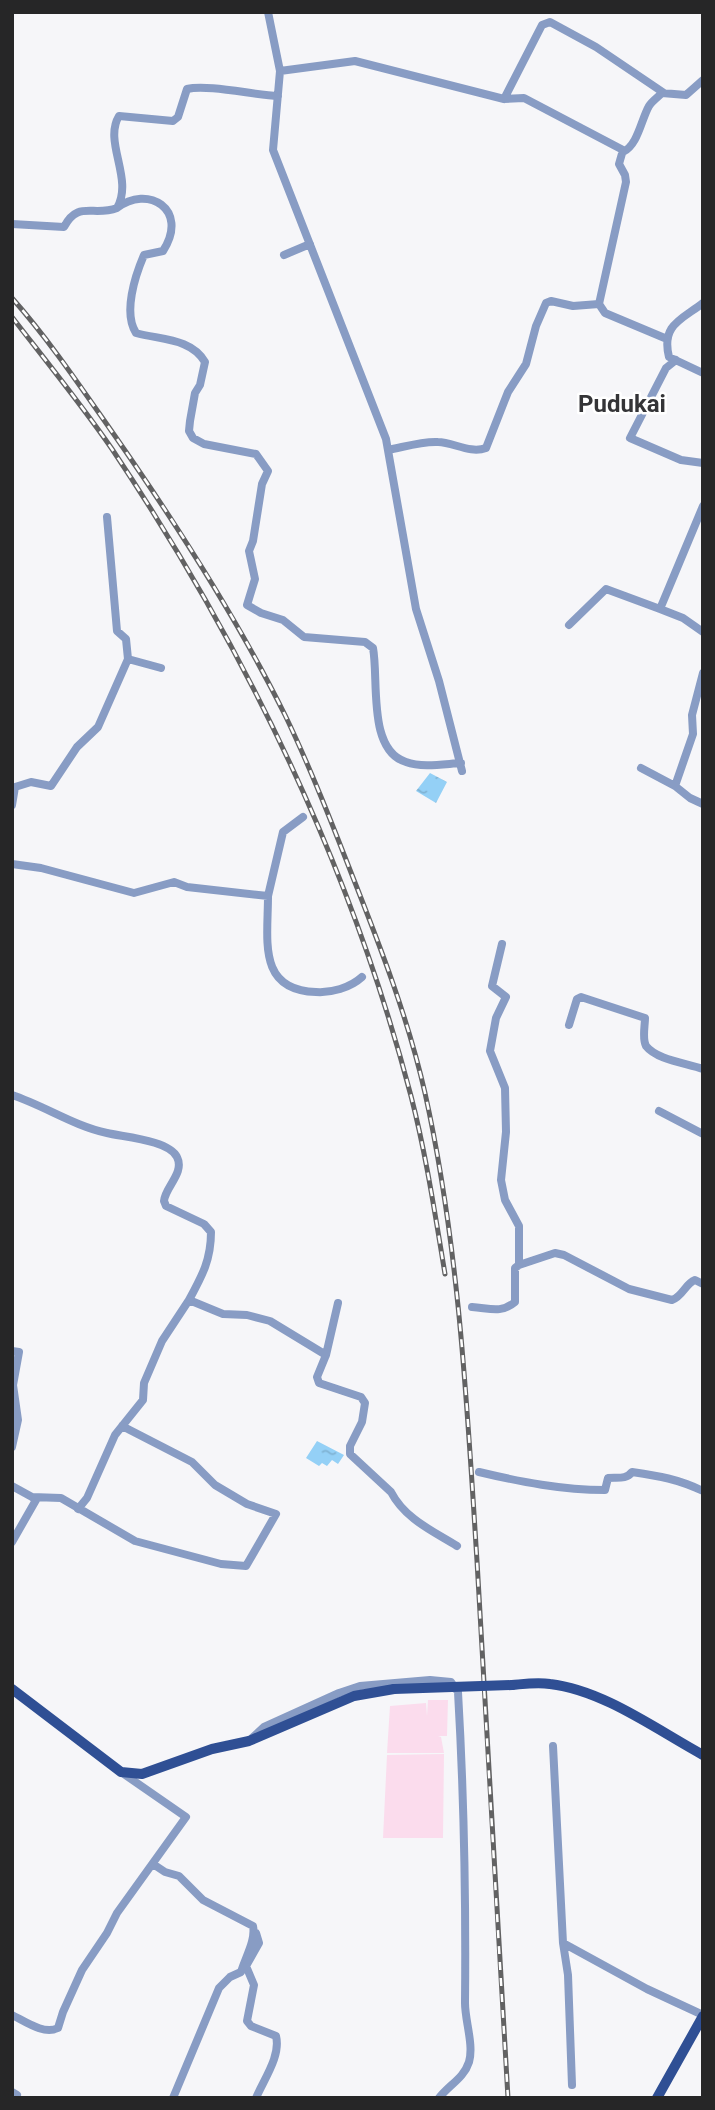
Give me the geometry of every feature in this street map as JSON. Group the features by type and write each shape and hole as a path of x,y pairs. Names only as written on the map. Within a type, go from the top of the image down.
{"main road":[{"path":"12,1689 121,1772 142,1774 212,1749 249,1741 354,1696 394,1689 512,1685 550,1684 582,1691 703,1755"},
{"path":"657,2098 703,2016"}],"street":[{"path":"12,224 64,227 71,215 77,212 107,212 125,201 162,204 170,213 172,226 163,251 145,255 140,264 132,299 131,326 136,333 177,341 198,349 205,362 190,421 189,431 193,438 204,444 257,454 268,471 262,484 249,551 255,579 247,605 283,620 304,637 365,642 373,648 378,723 398,758 409,764 462,767 439,681 416,610 386,439 273,150 280,71 268,12"},
{"path":"504,99 542,24 550,22 596,47 664,93 687,95 703,80"},
{"path":"280,71 355,61 504,99 524,98 579,125 623,152"},
{"path":"117,208 123,194 114,136 115,122 119,116 173,121 178,117 187,89 197,87 278,96"},
{"path":"664,93 650,104 634,142 623,152 619,164 626,182 599,304 605,313 667,339"},
{"path":"284,255 310,244"},
{"path":"388,450 438,442 461,448 486,448 508,392 526,364 536,326 546,303 551,301 573,306 599,304"},
{"path":"703,303 670,328 666,345 669,357 703,373"},
{"path":"676,360 666,368 630,438 681,460 703,463"},
{"path":"660,609 703,506"},
{"path":"12,805 14,785 31,782 51,786 76,747 98,727 128,659 126,639 117,631 107,517"},
{"path":"569,625 606,589 683,618 703,632"},
{"path":"128,659 161,668"},
{"path":"675,786 693,734 692,715 703,673"},
{"path":"641,768 703,804"},
{"path":"303,817 283,832 268,896 274,975 286,987 327,993 355,983 362,977"},
{"path":"12,864 41,868 134,893 174,882 187,887 268,896"},
{"path":"502,944 492,986 506,997 496,1018 490,1051 505,1088 506,1132 500,1180 505,1200 519,1226 519,1265"},
{"path":"569,1025 577,999 581,996 645,1018 646,1046 659,1056 703,1069"},
{"path":"12,1095 93,1129 133,1136 173,1152 178,1159 178,1167 174,1180 165,1192 166,1206 204,1224 211,1232 211,1251 203,1275 162,1341 144,1383 143,1400 122,1426 102,1460 87,1499 78,1508"},
{"path":"659,1111 703,1134"},
{"path":"472,1307 499,1311 508,1308 515,1302 515,1268 555,1253 564,1255 629,1289 673,1300 679,1298 690,1282 695,1280 703,1284"},
{"path":"189,1300 223,1314 247,1315 270,1321 326,1355"},
{"path":"338,1303 326,1355 317,1377 319,1383 361,1397 365,1403 362,1422 350,1446 350,1454 391,1492 395,1500 419,1524 457,1546"},
{"path":"12,1350 19,1352 13,1385 18,1420 12,1447"},
{"path":"32,1497 61,1498 135,1541 221,1564 246,1566 276,1514 247,1504 215,1485 192,1462 122,1426"},
{"path":"479,1472 518,1482 587,1492 605,1490 608,1478 623,1478 632,1472 657,1478 673,1478 703,1491"},
{"path":"12,1486 36,1500 12,1542"},
{"path":"249,1741 264,1727 359,1686 430,1680 451,1682 458,1692 465,1806 465,2010 470,2059 463,2076 449,2085 439,2098"},
{"path":"554,1746 572,2085"},
{"path":"12,2015 43,2030 51,2032 58,2028 82,1970 117,1913 186,1817 121,1772"},
{"path":"153,1864 165,1872 179,1876 203,1900 253,1926 259,1943 246,1966 254,1985 247,2021 251,2026 276,2036 278,2044 256,2098"},
{"path":"173,2098 219,1988 240,1972 255,1935 254,1929"},
{"path":"563,1943 703,2016"},
{"path":"12,2092 17,2095 15,2098"}],"shaded area":[{"path":"428,1700 448,1700 447,1736 438,1736 441,1737 444,1753 387,1753 390,1706 426,1703 427,1716"},
{"path":"444,1754 443,1838 383,1838 387,1755"}],"water":[{"path":"430,773 447,782 436,803 416,791"},
{"path":"317,1441 344,1455 338,1464 332,1460 327,1466 322,1463 319,1466 306,1458"}],"railway":[{"path":"12,298 65,366 161,504 205,572 266,679 303,754 373,928 393,982 418,1065 437,1151 460,1326 477,1561 508,2098"},
{"path":"12,317 100,432 161,524 249,680 288,760 325,842 386,1010 416,1118 445,1274"}],"district":[{"name":"Pudukai","path":"622,404"}]}
